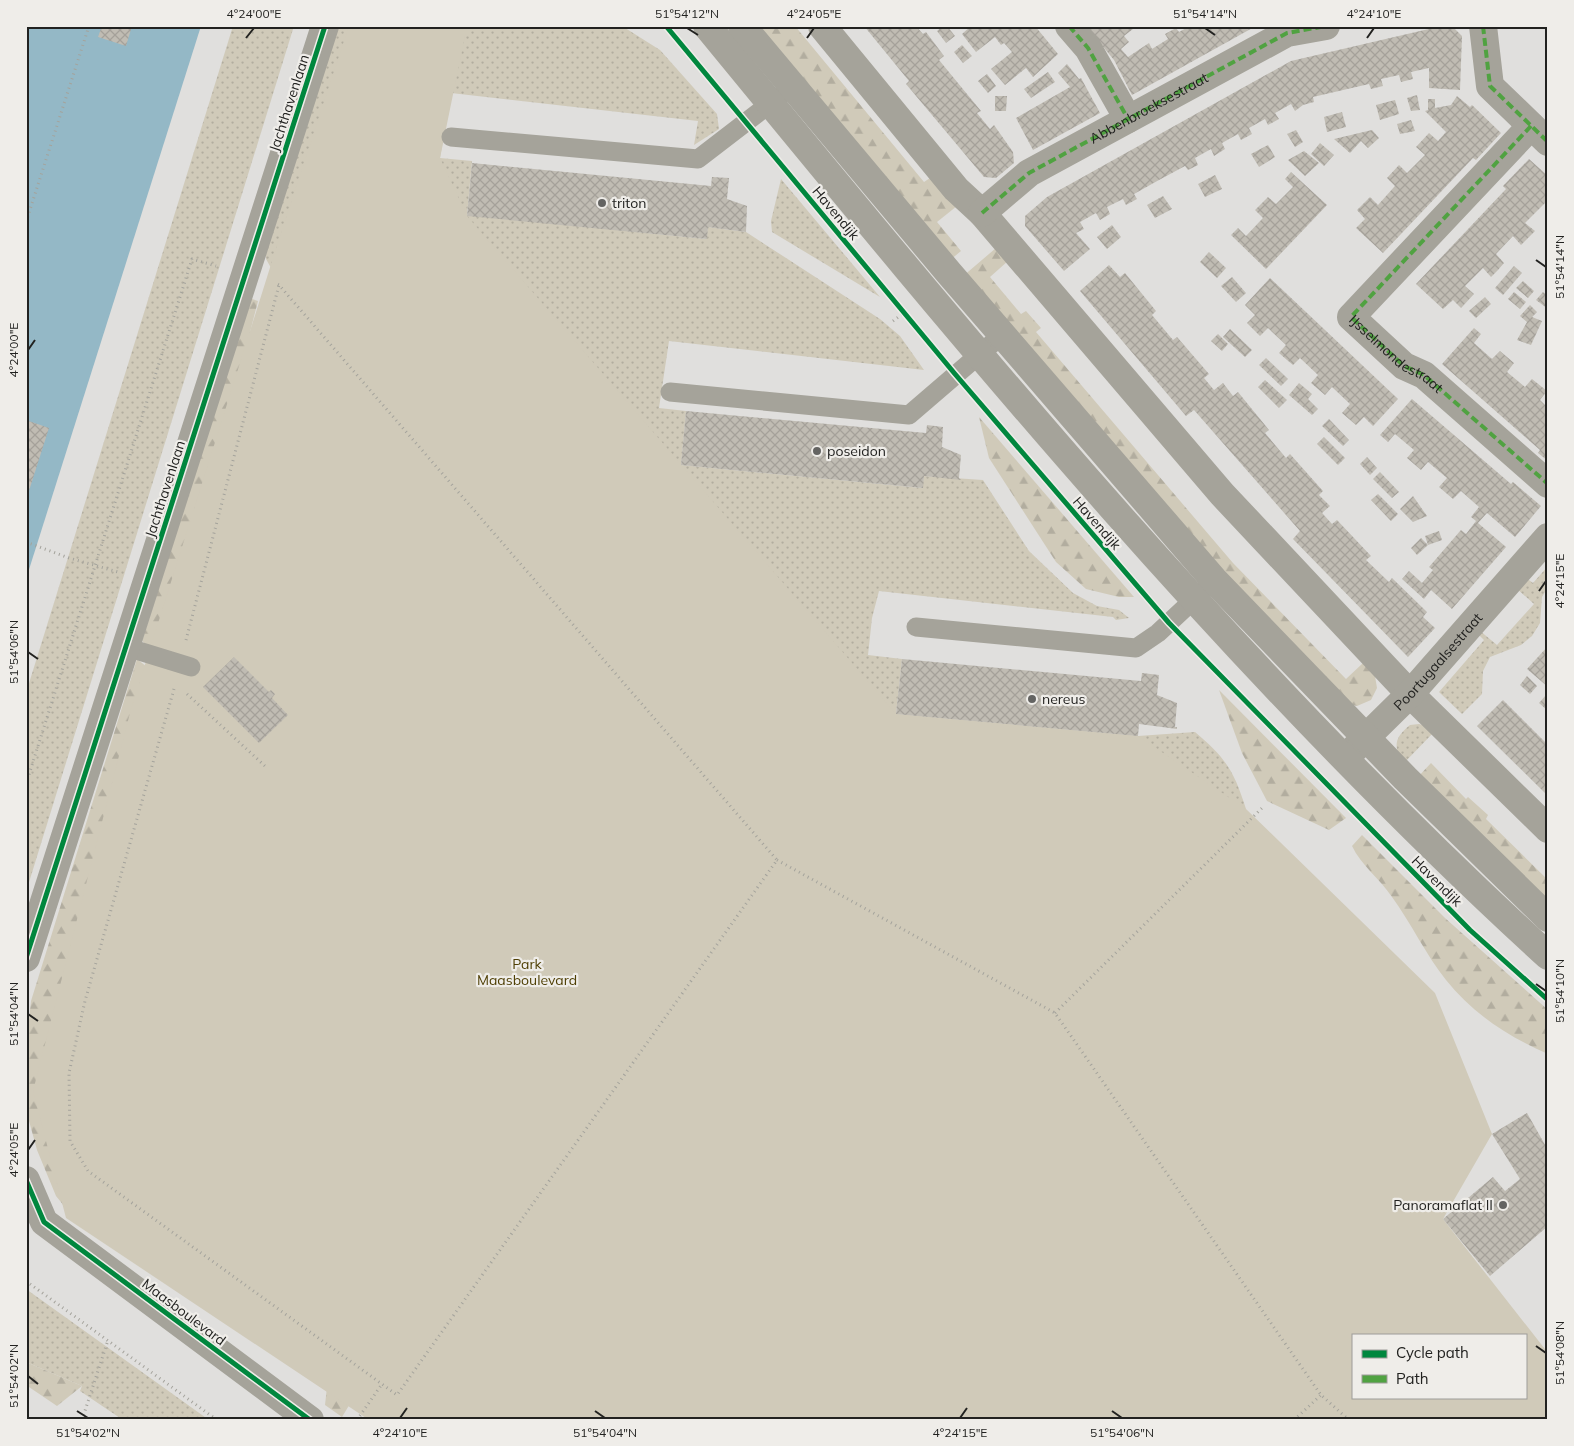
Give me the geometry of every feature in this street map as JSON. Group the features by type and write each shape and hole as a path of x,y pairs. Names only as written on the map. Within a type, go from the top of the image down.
{"street":[{"name":"Jachthavenlaan","path":"26,958 325,26"},
{"name":"Havendijk","path":"707,26 980,354 1204,589 1365,738 1511,884 1548,918"},
{"name":"Havendijk","path":"742,26 1002,335 1204,589 1345,758 1498,910 1548,956"},
{"path":"822,26 956,189 982,214 1222,494 1410,694 1548,829"},
{"path":"1069,26 1088,48 1128,119"},
{"name":"Abbenbroeksestraat","path":"982,214 1030,173 1128,119 1287,34 1326,26"},
{"path":"1483,26 1490,86 1540,134"},
{"name":"IJsselmondestraat","path":"1540,134 1351,317 1404,366 1424,375 1548,484"},
{"name":"Poortugaalsestraat","path":"1345,758 1410,694 1548,537"},
{"name":"Maasboulevard","path":"26,1180 44,1222 310,1420"}],"lane":[{"path":"451,136 698,159 792,86"},
{"path":"670,392 909,416 1002,335"},
{"path":"916,627 1136,648 1158,633 1204,589"},
{"path":"126,647 186,666"}],"path":[{"path":"26,222 89,26"},
{"path":"26,784 192,259 246,274"},
{"path":"777,860 397,1395 88,1171 70,1141 69,1073 85,1001 175,683 186,666 278,284 777,860 1055,1013 1321,1395 1349,1420"},
{"path":"898,305 910,319"},
{"path":"26,542 95,566 147,581"},
{"path":"175,683 266,768"},
{"path":"1055,1013 1262,808"},
{"path":"26,1280 217,1420"},
{"path":"82,1420 108,1340"},
{"path":"357,1420 382,1384"},
{"path":"1294,1420 1321,1395"}],"green space":[{"path":"233,26 294,26 26,892 26,693"},
{"path":"334,26 622,26 660,50 717,114 719,129 694,145 698,121 451,93 440,158 472,161 467,215 706,239 708,227 746,232 880,319 900,336 924,370 669,341 659,408 686,411 681,465 922,488 924,476 983,480 1029,551 1073,593 1097,606 1119,610 1129,618 1116,620 1113,617 879,591 872,618 868,655 902,659 896,714 1138,736 1195,732 1222,758 1233,775 1246,809 1075,984 275,275 266,259 265,248"},
{"name":"Park Maasboulevard","path":"349,26 467,26 440,158 467,216 896,714 1138,736 1246,809 1435,993 1492,1134 1443,1219 1548,1353 1548,1420 369,1420 66,1218 33,1091 131,709 279,239"},
{"path":"752,26 795,26 924,182 933,176 957,206 937,222 961,251 949,261"},
{"path":"781,179 880,297 772,232 771,221"},
{"path":"996,248 1008,261 990,277 1021,314 1026,311 1041,328 1036,332 1233,563 1346,679 1363,663 1375,676 1377,688 1371,700 1357,706 1343,703 1243,600 962,277"},
{"path":"249,298 258,301 166,661 142,641"},
{"path":"979,417 1134,597 1119,597 1086,589 1056,562 989,458"},
{"path":"1548,566 1548,587 1542,597 1540,623 1532,636 1521,645 1490,657 1483,671 1482,694 1462,714 1439,692 1484,640 1477,633 1479,630 1497,645 1534,604 1516,588 1525,577 1533,583"},
{"path":"137,659 162,679 359,1389 342,1417 325,1405 328,1378 77,1222 56,1196 37,1150 26,1110 26,1049 31,1001"},
{"path":"1219,690 1346,818 1329,830 1267,801 1242,753"},
{"path":"1419,724 1426,726 1434,732 1403,764 1397,747 1400,734 1410,725"},
{"path":"1431,763 1466,799 1468,797 1488,815 1486,819 1548,880 1548,908 1417,778"},
{"path":"1362,835 1445,918 1548,1010 1548,1054 1519,1040 1492,1023 1468,1004 1446,980 1392,897 1356,853 1352,846"},
{"path":"26,1289 209,1420 123,1420 80,1391 82,1386 26,1362"},
{"path":"26,1362 82,1386 57,1406 26,1385"}],"water":[{"path":"26,26 201,26 26,579"}],"building":[{"path":"102,26 132,26 126,46 98,37"},
{"path":"864,26 916,26 923,34 926,32 944,56 939,60 981,111 977,113 990,129 994,125 1013,152 1014,163 996,178 984,177 906,84 909,81"},
{"path":"943,26 947,26 955,36 946,43 937,31"},
{"path":"971,26 1035,26 1058,54 1033,77 1026,68 1005,85 991,69 1012,52 1004,43 1001,45 995,37 976,52 962,34"},
{"path":"1086,26 1131,26 1133,29 1124,36 1129,42 1121,49 1128,57 1149,43 1152,49 1168,39 1165,34 1176,28 1179,32 1190,26 1256,26 1132,95 1114,60"},
{"path":"1433,28 1455,29 1462,36 1460,90 1429,88 1429,68 1411,72 1413,79 1401,82 1399,75 1381,79 1383,86 1371,89 1369,84 1313,97 1314,102 1303,105 1295,111 1291,104 1275,113 1279,119 1268,125 1265,119 1249,128 1252,134 1241,140 1238,134 1222,143 1225,149 1214,156 1211,149 1195,158 1198,165 1188,170 1185,166 1159,180 1134,194 1137,199 1126,205 1123,199 1107,207 1110,214 1100,220 1096,213 1080,222 1084,229 1076,233 1090,249 1064,271 1025,226 1025,216 1047,197 1291,61"},
{"path":"962,45 972,56 963,63 954,52"},
{"path":"1067,64 1079,79 1081,78 1100,113 1033,150 1016,118 1070,87 1058,73"},
{"path":"1048,72 1055,82 1031,98 1024,89"},
{"path":"987,74 996,86 988,93 978,81"},
{"path":"1417,95 1420,110 1411,111 1407,98"},
{"path":"995,96 1007,96 1006,111 995,111"},
{"path":"1457,96 1470,107 1472,105 1501,133 1476,160 1473,158 1383,253 1356,228 1365,219 1357,210 1370,197 1378,205 1395,186 1387,178 1399,165 1407,173 1425,155 1416,147 1429,133 1438,141 1446,132 1425,111 1428,110 1428,99 1435,99 1435,108 1451,105"},
{"path":"1395,100 1399,114 1380,120 1376,105"},
{"path":"1342,112 1346,127 1327,132 1324,117"},
{"path":"1411,120 1415,131 1400,134 1397,124"},
{"path":"1296,130 1303,142 1295,147 1287,134"},
{"path":"1372,130 1379,138 1368,148 1361,141 1350,153 1334,139"},
{"path":"1320,143 1334,155 1324,166 1311,154"},
{"path":"1268,145 1275,157 1259,167 1251,154"},
{"path":"1304,151 1319,163 1305,176 1288,160"},
{"path":"1529,159 1548,176 1548,200 1525,223 1535,231 1521,245 1513,236 1496,254 1504,263 1498,270 1491,277 1483,268 1465,286 1474,294 1461,308 1453,300 1443,309 1416,284 1506,189 1503,186"},
{"name":"triton","path":"472,163 711,186 712,177 729,178 727,199 747,206 746,232 708,227 707,239 467,216"},
{"path":"1291,172 1327,205 1266,269 1231,235 1238,228 1246,236 1263,218 1255,210 1268,197 1276,204 1293,187 1285,179"},
{"path":"1215,175 1222,189 1205,197 1198,184"},
{"path":"1163,196 1172,209 1155,218 1147,205"},
{"path":"1112,225 1121,237 1107,249 1097,237"},
{"path":"1209,252 1226,268 1217,278 1200,262"},
{"path":"1109,265 1120,277 1125,273 1156,311 1152,315 1173,340 1177,337 1209,374 1204,378 1214,390 1223,383 1233,396 1238,392 1269,430 1265,433 1286,458 1290,454 1323,491 1319,495 1330,506 1322,513 1332,524 1337,520 1371,556 1366,560 1389,582 1392,578 1427,612 1423,617 1435,628 1408,657 1293,539 1300,531 1194,410 1186,416 1080,291"},
{"path":"1514,266 1522,273 1503,295 1495,288"},
{"path":"1232,277 1246,293 1236,302 1221,286"},
{"path":"1270,278 1398,399 1373,426 1364,417 1356,425 1342,413 1350,404 1332,387 1325,395 1311,383 1318,375 1300,358 1293,365 1279,353 1286,345 1268,328 1260,336 1247,323 1255,315 1245,305"},
{"path":"1523,281 1534,291 1528,298 1516,288"},
{"path":"1514,292 1526,302 1520,309 1508,299"},
{"path":"1543,292 1548,296 1548,309 1536,300"},
{"path":"1485,297 1491,304 1476,318 1469,311"},
{"path":"1530,305 1537,312 1532,317 1542,321 1531,345 1517,340 1527,322 1520,316"},
{"path":"1474,328 1481,334 1474,343 1492,359 1500,351 1514,363 1507,372 1525,387 1532,379 1547,391 1540,400 1548,408 1548,461 1538,453 1540,450 1442,364"},
{"path":"1230,329 1252,350 1245,357 1223,337"},
{"path":"1218,334 1228,344 1222,351 1211,341"},
{"path":"1266,358 1288,379 1281,386 1259,365"},
{"path":"1265,380 1287,400 1279,408 1258,387"},
{"path":"1299,383 1312,394 1308,399 1318,409 1312,415 1289,395"},
{"path":"1412,399 1511,484 1513,482 1541,506 1515,537 1487,513 1478,523 1506,547 1452,609 1431,590 1424,599 1402,579 1409,571 1422,583 1433,570 1429,567 1461,530 1466,534 1476,521 1471,517 1479,507 1461,491 1453,499 1439,487 1447,478 1428,462 1421,470 1407,458 1414,450 1395,434 1388,442 1380,435"},
{"name":"poseidon","path":"686,411 926,433 927,425 943,427 942,447 961,455 959,478 961,480 924,476 923,488 681,465"},
{"path":"1329,419 1349,440 1343,446 1322,426"},
{"path":"26,420 49,428 27,497 26,497"},
{"path":"1324,437 1345,458 1338,465 1317,444"},
{"path":"1367,457 1377,468 1370,475 1360,464"},
{"path":"1380,472 1399,492 1392,498 1373,479"},
{"path":"1378,494 1398,514 1391,521 1371,500"},
{"path":"1413,496 1427,516 1413,522 1400,509"},
{"path":"1439,531 1442,540 1428,545 1425,536"},
{"path":"1421,538 1428,545 1417,555 1411,548"},
{"path":"1548,646 1548,687 1527,669"},
{"path":"234,657 269,692 271,690 275,694 272,698 288,715 259,743 203,687"},
{"name":"nereus","path":"902,659 1141,681 1142,673 1159,675 1157,695 1177,703 1175,727 1177,729 1139,724 1138,736 896,714"},
{"path":"1527,676 1537,686 1530,694 1520,685"},
{"path":"1548,695 1548,711 1539,703"},
{"path":"1503,700 1548,745 1548,796 1477,726"},
{"name":"Panoramaflat II","path":"1527,1113 1548,1150 1548,1226 1490,1276 1443,1219 1493,1177 1505,1191 1520,1179 1492,1134"}],"marked path":[{"path":"1069,26 1088,48 1128,119"},
{"path":"982,213 1029,173 1287,33 1326,26"},
{"path":"1483,26 1490,86 1548,142"},
{"path":"1531,126 1351,317 1404,366 1424,375 1548,484"}],"cycle path":[{"path":"26,958 325,26"},
{"path":"666,26 955,374 1169,623 1470,930 1548,1000"},
{"path":"26,1180 44,1222 310,1420"}],"place":[{"name":"triton","path":"602,203"},
{"name":"poseidon","path":"817,451"},
{"name":"nereus","path":"1032,699"},
{"name":"Panoramaflat II","path":"1503,1205"}]}
